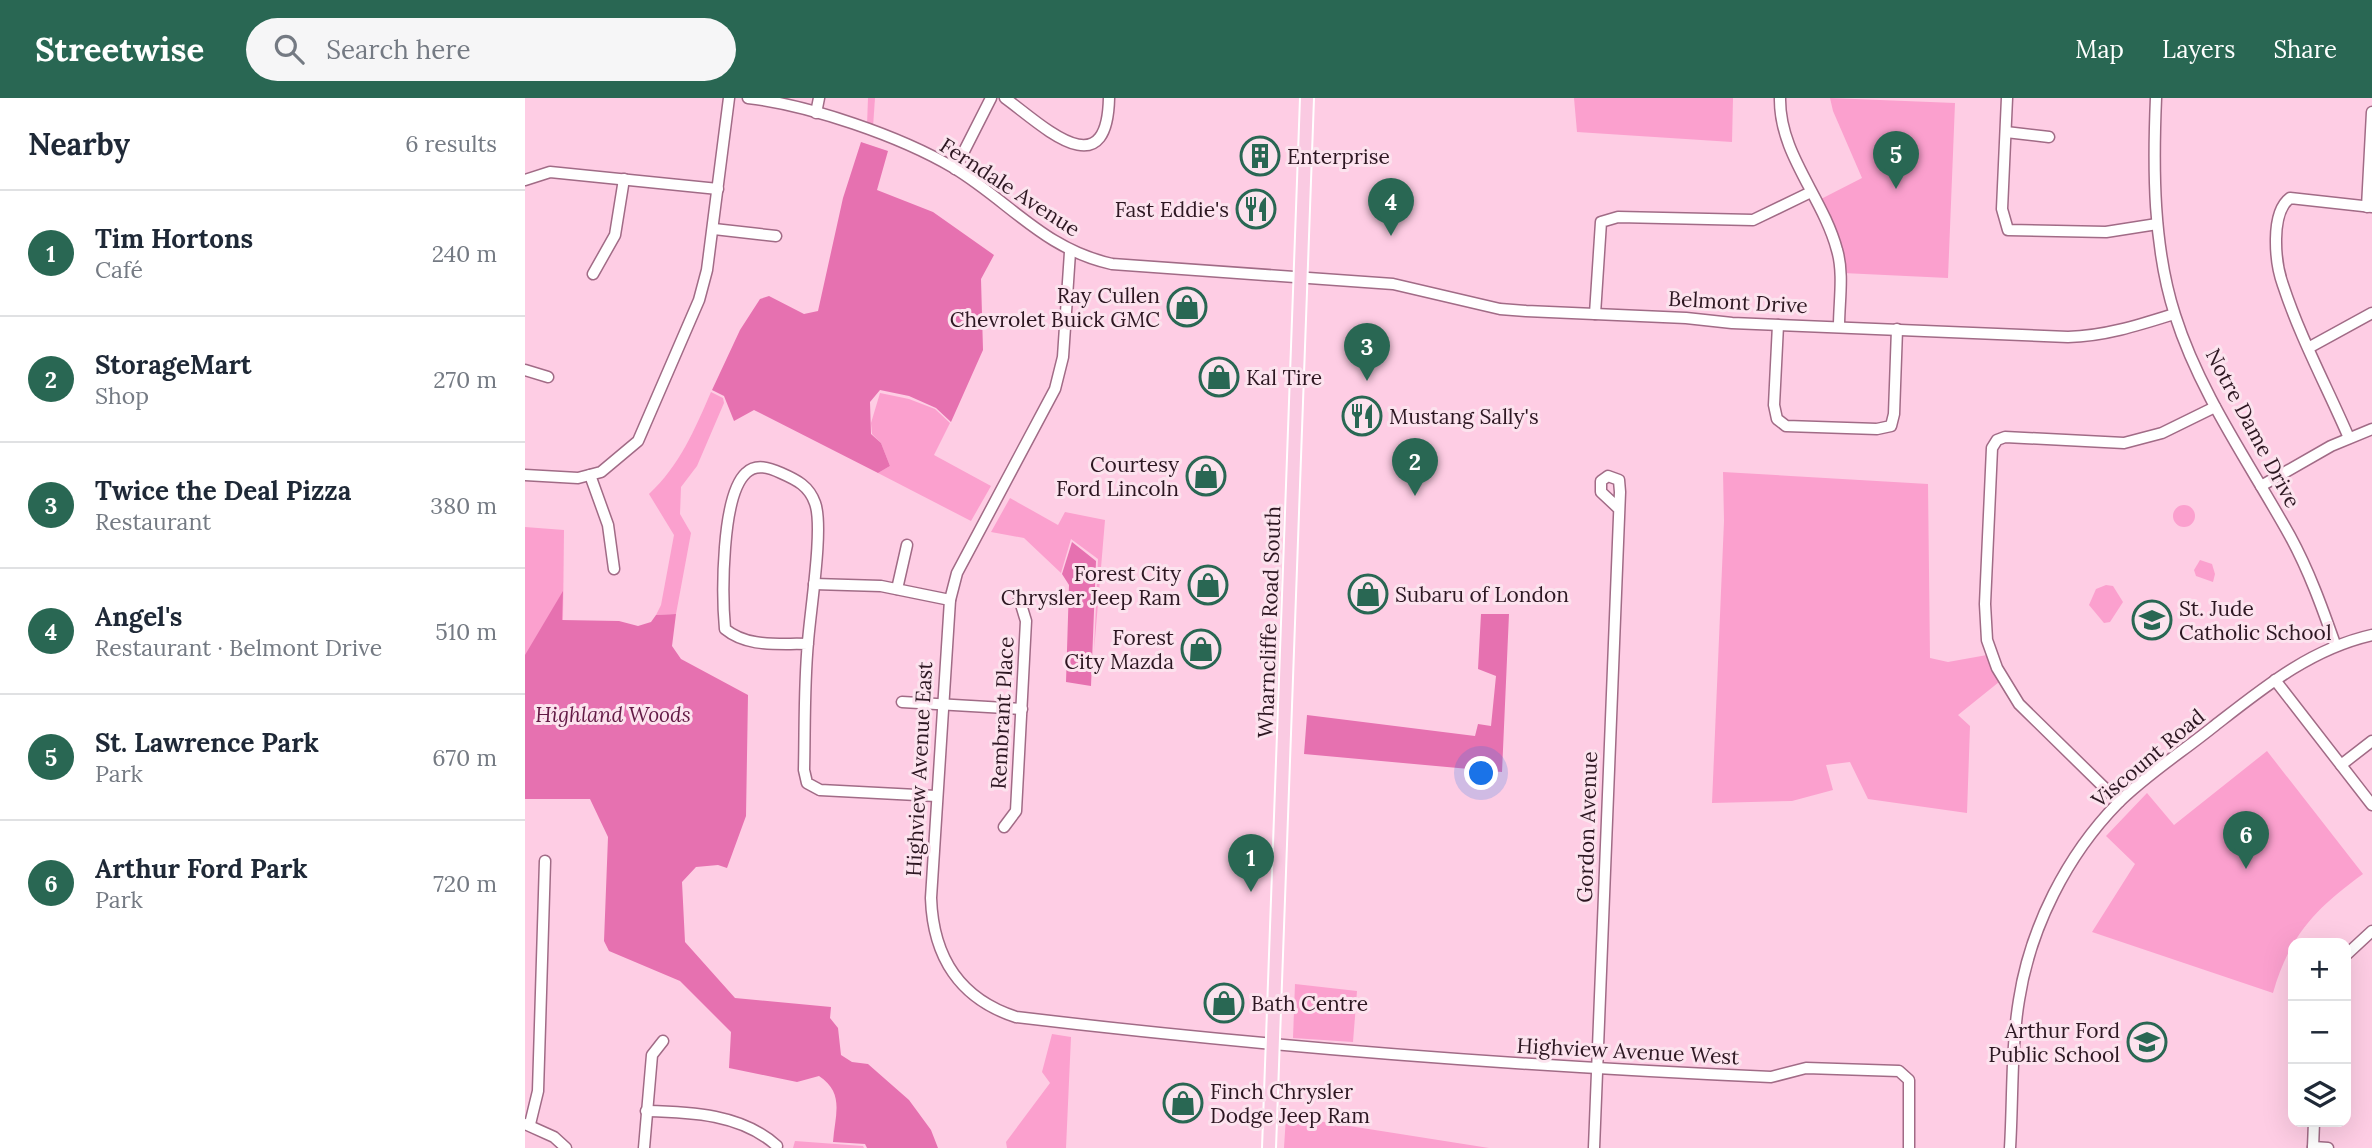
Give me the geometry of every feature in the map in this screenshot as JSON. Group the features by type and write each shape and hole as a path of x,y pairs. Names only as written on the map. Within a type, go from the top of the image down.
{"main road":[{"name":"Wharncliffe Road South","path":"1269,1148 1307,98"}],"street":[{"path":"525,475 578,478 601,472 624,456 638,441 648,423 699,300 714,229 729,98"},
{"name":"Ferndale Avenue","path":"748,98 816,113 907,145 955,169 1048,239 1070,252 1112,264 1300,278"},
{"path":"816,113 819,98"},
{"path":"955,169 991,98"},
{"path":"1005,98 1061,140 1074,146 1100,137 1108,123 1109,98"},
{"path":"1780,98 1780,118 1811,192 1830,228 1838,253 1839,326"},
{"path":"2007,98 2002,208 2008,230 2106,232 2157,224"},
{"name":"Notre Dame Drive","path":"2156,98 2153,147 2157,224 2174,314 2215,407 2310,576 2335,644"},
{"path":"2349,438 2282,284 2277,253 2283,204 2290,198 2369,207 2372,112"},
{"path":"2005,132 2049,137"},
{"path":"525,180 550,172 718,189"},
{"path":"593,274 615,235 624,179"},
{"path":"1595,314 1601,222 1618,217 1753,220 1811,192"},
{"path":"714,229 776,236"},
{"name":"Highview Avenue East","path":"1070,252 1063,357 1055,388 957,573 950,600 931,898 935,936 949,970 975,997 994,1010 1016,1017 1273,1044"},
{"name":"Belmont Drive","path":"1300,278 1394,284 1500,309 1778,325 2094,336 2174,314"},
{"path":"2310,347 2372,313"},
{"path":"1778,325 1774,405 1777,419 1786,426 1877,429 1891,426 1894,414 1897,329"},
{"path":"525,370 548,377"},
{"path":"2119,802 2019,704 1997,668 1987,640 1985,604 1992,448 1997,440 2005,438 2124,443 2144,440 2215,407"},
{"path":"2261,486 2349,438 2372,429"},
{"path":"808,644 750,642 736,639 725,629 729,511 736,489 745,474 753,469 761,467 779,472 803,484 809,491 817,513 808,644 804,770 807,783 820,790 936,796"},
{"path":"590,475 608,526 614,569"},
{"name":"Gordon Avenue","path":"1594,1148 1618,508"},
{"path":"897,589 907,545"},
{"path":"814,584 897,589 950,600"},
{"name":"Rembrant Place","path":"1004,827 1016,811 1026,621 1019,598"},
{"name":"Viscount Road","path":"2010,1148 2019,998 2042,918 2084,842 2119,802 2275,680 2311,655 2335,644 2372,635"},
{"path":"2275,680 2372,805"},
{"path":"902,702 1022,709"},
{"path":"2341,765 2372,741"},
{"path":"545,861 538,1091 528,1124 554,1137 566,1148"},
{"path":"2351,950 2372,931"},
{"path":"644,1148 652,1055 663,1041"},
{"name":"Highview Avenue West","path":"1273,1044 1597,1069 1771,1077 1806,1068 1899,1072 1909,1080 1909,1148"},
{"path":"646,1111 683,1112 730,1121 761,1132 777,1146"},
{"path":"2314,1127 2313,1148 2328,1148"}],"shaded area":[{"path":"868,98 875,98 873,127 867,125"},
{"path":"1574,98 1733,98 1732,142 1577,132"},
{"path":"1830,98 1955,103 1948,278 1843,273 1841,243 1821,199 1862,178"},
{"path":"711,392 723,398 724,403 697,466 681,487 680,514 691,533 676,614 656,615 661,605 674,535 649,494 678,459"},
{"path":"880,393 909,399 935,409 950,423 934,455 991,486 971,521 878,473 890,466 881,443 872,434 871,423"},
{"path":"1723,472 1928,484 1930,658 1948,662 1987,655 1999,682 1958,715 1970,726 1967,813 1868,799 1850,762 1826,765 1833,790 1792,801 1712,803 1724,521"},
{"path":"1010,498 1058,525 1065,512 1105,520 1094,651 1098,559 1071,539 1061,573 1024,538 991,532"},
{"path":"2184,505 2192,508 2195,516 2192,524 2184,527 2176,524 2173,516 2176,508"},
{"path":"525,527 564,530 561,799 525,799"},
{"path":"2200,560 2212,564 2215,574 2213,582 2196,576 2194,570"},
{"path":"2106,585 2113,586 2123,602 2110,622 2104,623 2089,605 2096,589"},
{"path":"2267,751 2363,874 2331,899 2297,938 2288,938 2288,953 2273,993 2092,932 2135,864 2106,836 2147,793 2174,825"},
{"path":"1295,984 1357,991 1353,1042 1293,1038"},
{"path":"1052,1034 1071,1037 1066,1148 1007,1148 1006,1142 1050,1083 1042,1072"},
{"path":"1286,1116 1489,1148 1284,1148"},
{"path":"795,1141 863,1146 864,1148 793,1148"}],"green space":[{"path":"861,142 888,151 877,190 933,212 994,255 981,279 983,350 951,422 936,408 909,396 880,390 870,402 871,434 881,443 890,466 878,473 754,410 734,421 724,396 712,390 740,330 760,299 769,296 804,314 818,311 843,198"},
{"path":"1072,542 1096,561 1091,686 1066,682 1069,585 1062,574"},
{"name":"Highland Woods","path":"563,591 562,620 619,621 638,626 651,622 656,615 676,614 672,646 681,659 748,695 746,816 727,868 718,865 696,867 682,882 685,942 735,998 831,1007 830,1018 838,1028 841,1055 852,1062 868,1064 909,1100 931,1130 938,1148 867,1148 865,1144 833,1142 837,1105 832,1090 819,1076 797,1082 729,1068 731,1032 680,981 609,951 604,941 608,837 590,799 525,799 525,655"},
{"path":"1481,614 1509,614 1502,772 1304,754 1307,715 1475,736 1478,724 1491,726 1496,676 1478,669"}],"place":[{"name":"Enterprise","path":"1260,156"},
{"name":"St. Lawrence Park","path":"1896,189"},
{"name":"Fast Eddie's","path":"1256,209"},
{"name":"Angel's","path":"1391,236"},
{"name":"Ray Cullen Chevrolet Buick GMC","path":"1187,307"},
{"name":"Kal Tire","path":"1219,377"},
{"name":"Twice the Deal Pizza","path":"1367,381"},
{"name":"Mustang Sally's","path":"1362,416"},
{"name":"Courtesy Ford Lincoln","path":"1206,476"},
{"name":"StorageMart","path":"1415,496"},
{"name":"Forest City Chrysler Jeep Ram","path":"1208,585"},
{"name":"Subaru of London","path":"1368,594"},
{"name":"St. Jude Catholic School","path":"2152,620"},
{"name":"Forest City Mazda","path":"1201,649"},
{"name":"Arthur Ford Park","path":"2246,869"},
{"name":"Tim Hortons","path":"1251,892"},
{"name":"Bath Centre","path":"1224,1003"},
{"name":"Arthur Ford Public School","path":"2147,1042"},
{"name":"Finch Chrysler Dodge Jeep Ram","path":"1183,1103"}]}
